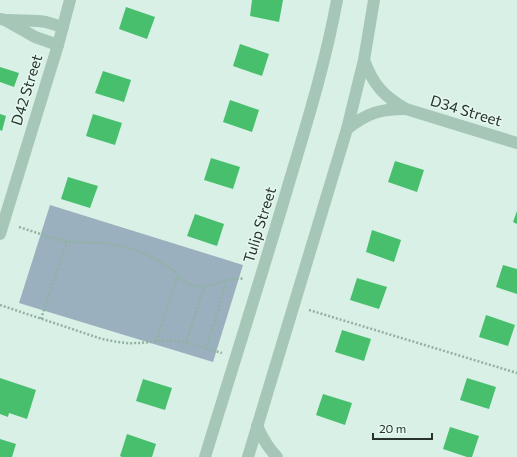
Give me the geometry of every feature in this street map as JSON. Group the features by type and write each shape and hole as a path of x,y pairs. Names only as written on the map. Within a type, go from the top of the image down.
{"street":[{"name":"D42 Street","path":"0,234 58,45 70,0"},
{"name":"Tulip Street","path":"206,457 260,283 325,60 337,0"},
{"path":"248,457 347,129 364,60 374,0"},
{"path":"2,19 39,21 63,27"},
{"path":"2,19 35,37 58,45"},
{"name":"D34 Street","path":"364,60 373,80 380,89 397,104 406,109 517,143"},
{"name":"D34 Street","path":"347,129 368,114 381,110 406,109"},
{"path":"257,426 268,447 277,457"}],"path":[{"path":"4,222 49,237 67,241 105,243 137,251 158,261 192,285 204,287 211,286 236,278 260,283"},
{"path":"41,319 67,241"},
{"path":"156,341 178,276"},
{"path":"206,348 226,280"},
{"path":"186,343 204,287"},
{"path":"0,305 102,339 124,343 176,341 206,348 236,358"},
{"path":"294,305 517,373"}],"shaded area":[{"path":"50,205 243,265 213,362 19,303"}],"building":[{"path":"252,0 283,0 279,22 250,16"},
{"path":"126,7 155,17 147,39 119,29"},
{"path":"240,44 269,54 262,76 233,66"},
{"path":"0,67 19,73 14,87 0,82"},
{"path":"103,71 131,80 124,102 95,93"},
{"path":"230,100 259,110 252,132 223,122"},
{"path":"0,114 6,116 2,131 0,130"},
{"path":"93,114 122,123 115,145 86,136"},
{"path":"211,158 240,167 233,189 204,180"},
{"path":"395,161 424,170 417,192 388,182"},
{"path":"68,177 98,186 90,208 61,199"},
{"path":"517,211 517,224 513,222"},
{"path":"195,214 224,224 217,246 187,236"},
{"path":"372,230 401,240 394,262 366,252"},
{"path":"503,265 517,269 517,294 496,287"},
{"path":"357,278 387,287 379,309 350,300"},
{"path":"486,315 515,325 508,346 479,337"},
{"path":"342,330 371,339 364,361 335,352"},
{"path":"0,378 36,390 27,419 9,413 8,417 0,414"},
{"path":"467,378 496,387 489,409 460,400"},
{"path":"143,379 172,388 165,410 136,401"},
{"path":"323,394 352,403 345,425 316,415"},
{"path":"450,427 479,436 472,457 467,457 443,449"},
{"path":"127,434 156,444 152,457 120,456"},
{"path":"0,439 16,444 12,457 0,457"}]}
